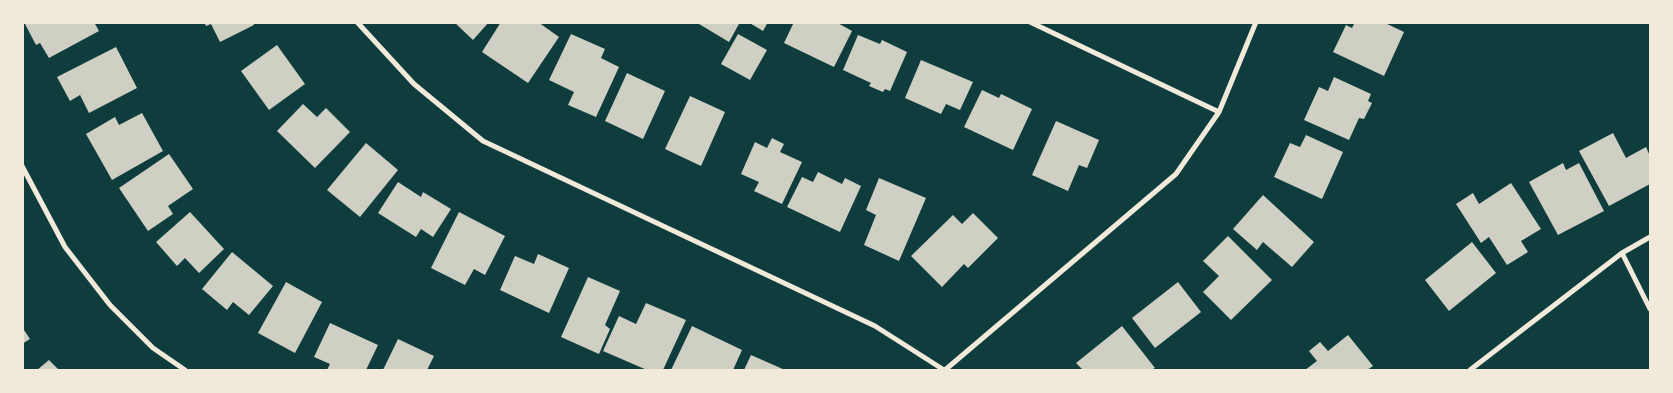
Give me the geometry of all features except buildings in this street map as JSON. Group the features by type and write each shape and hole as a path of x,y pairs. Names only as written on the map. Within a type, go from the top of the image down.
{"street":[{"path":"357,22 414,84 483,140 875,326 945,370 1176,174 1219,112 1256,22"},
{"path":"1030,22 1219,112"},
{"path":"22,166 65,247 110,305 153,348 185,370"},
{"path":"1470,370 1622,253 1650,237"},
{"path":"1622,253 1650,309"}]}
